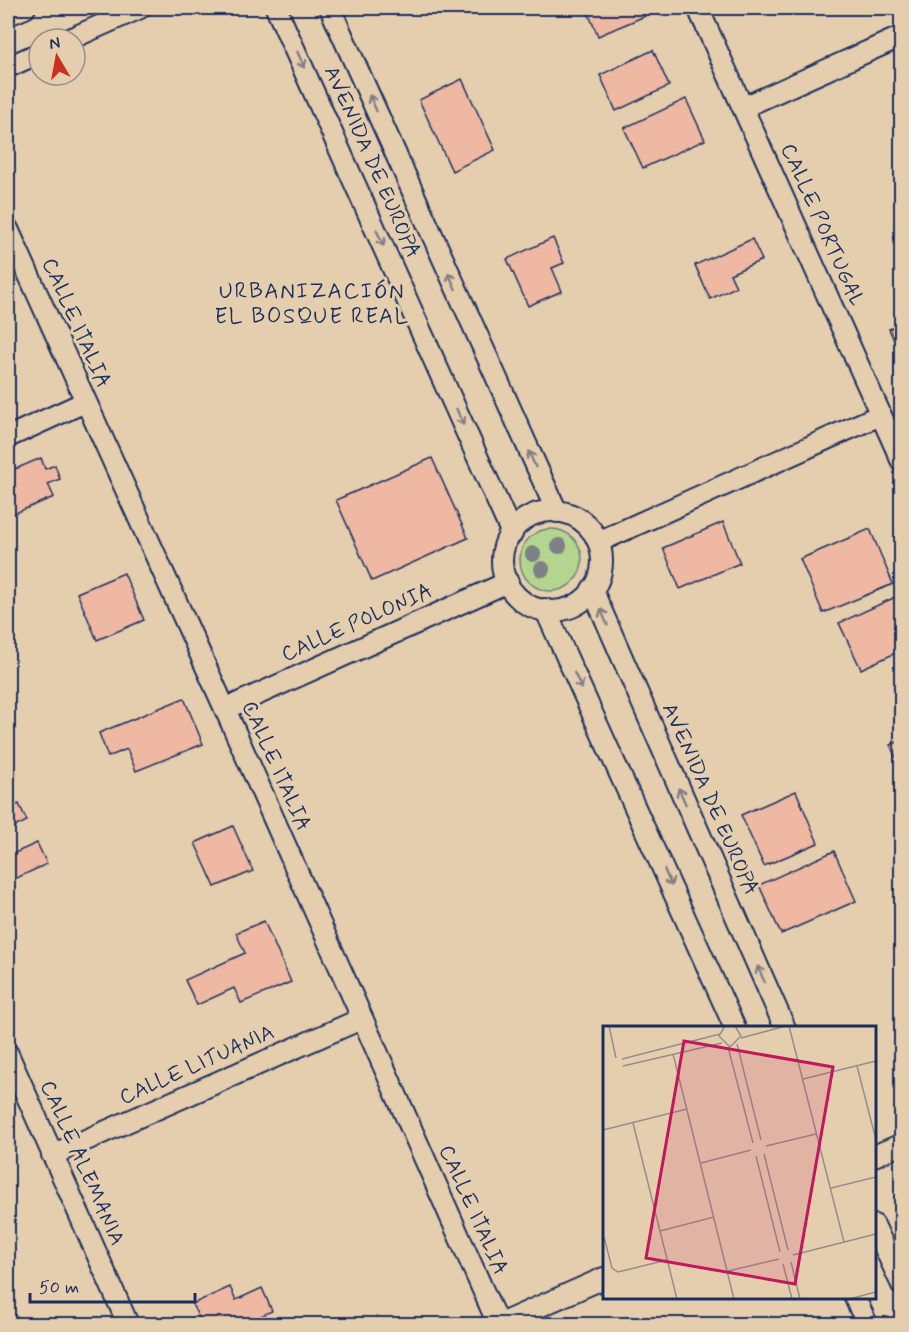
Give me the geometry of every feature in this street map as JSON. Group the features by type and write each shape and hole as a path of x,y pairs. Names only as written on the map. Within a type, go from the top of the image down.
{"street":[{"path":"8,15 25,8"},
{"path":"87,31 140,8"},
{"name":"AVENIDA DE EUROPA","path":"276,8 512,534"},
{"name":"AVENIDA DE EUROPA","path":"330,8 557,512"},
{"name":"CALLE PORTUGAL","path":"698,8 902,462"},
{"path":"744,107 902,36"},
{"path":"8,67 27,58"},
{"name":"CALLE ITALIA","path":"8,229 499,1324"},
{"path":"8,437 85,402"},
{"path":"598,542 880,415"},
{"path":"543,511 557,512 570,513 591,528 602,552 600,578 585,599 561,610 535,608 513,593 502,570 505,543 520,522 543,511"},
{"name":"CALLE POLONIA","path":"225,709 508,582"},
{"name":"AVENIDA DE EUROPA","path":"592,589 784,1026"},
{"path":"545,609 734,1026"},
{"name":"CALLE LITUANIA","path":"52,1155 361,1019"},
{"name":"CALLE ALEMANIA","path":"8,1054 122,1323"},
{"path":"876,1155 902,1144"},
{"path":"876,1229 902,1285"},
{"path":"499,1324 603,1278"},
{"path":"855,1299 867,1324"}],"green space":[{"path":"551,529 568,534 573,538 577,543 582,560 577,577 573,582 568,586 551,591 534,586 529,582 525,577 520,560 525,543 529,538 534,534"}],"building":[{"path":"586,8 641,8 645,16 598,36"},
{"path":"653,50 669,86 616,111 600,75"},
{"path":"462,79 495,150 452,171 419,100"},
{"path":"686,99 705,140 643,168 624,128"},
{"path":"553,238 564,263 552,268 562,291 528,306 507,259"},
{"path":"752,239 762,260 730,274 736,287 710,299 695,265"},
{"path":"902,324 902,348 898,349 889,329"},
{"path":"41,458 45,469 55,465 60,479 48,484 54,497 8,516 8,472"},
{"path":"432,458 468,538 372,581 336,500"},
{"path":"723,522 740,563 680,589 663,548"},
{"path":"870,529 893,584 823,613 800,559"},
{"path":"124,573 144,620 97,640 77,593"},
{"path":"902,594 902,650 861,669 839,623"},
{"path":"184,698 203,744 136,771 127,749 108,757 99,733"},
{"path":"902,740 902,770 890,745"},
{"path":"796,791 818,843 764,866 741,815"},
{"path":"19,804 27,821 8,830 8,809"},
{"path":"233,826 253,871 215,887 195,843"},
{"path":"37,843 47,864 8,882 8,856"},
{"path":"834,851 856,901 781,934 759,885"},
{"path":"264,921 291,982 241,1003 234,988 197,1005 185,980 245,953 236,933"},
{"path":"230,1287 236,1300 262,1288 272,1311 247,1324 202,1324 192,1304"}],"district":[{"name":"URBANIZACIÓN EL BOSQUE REAL","path":"312,304"}]}
